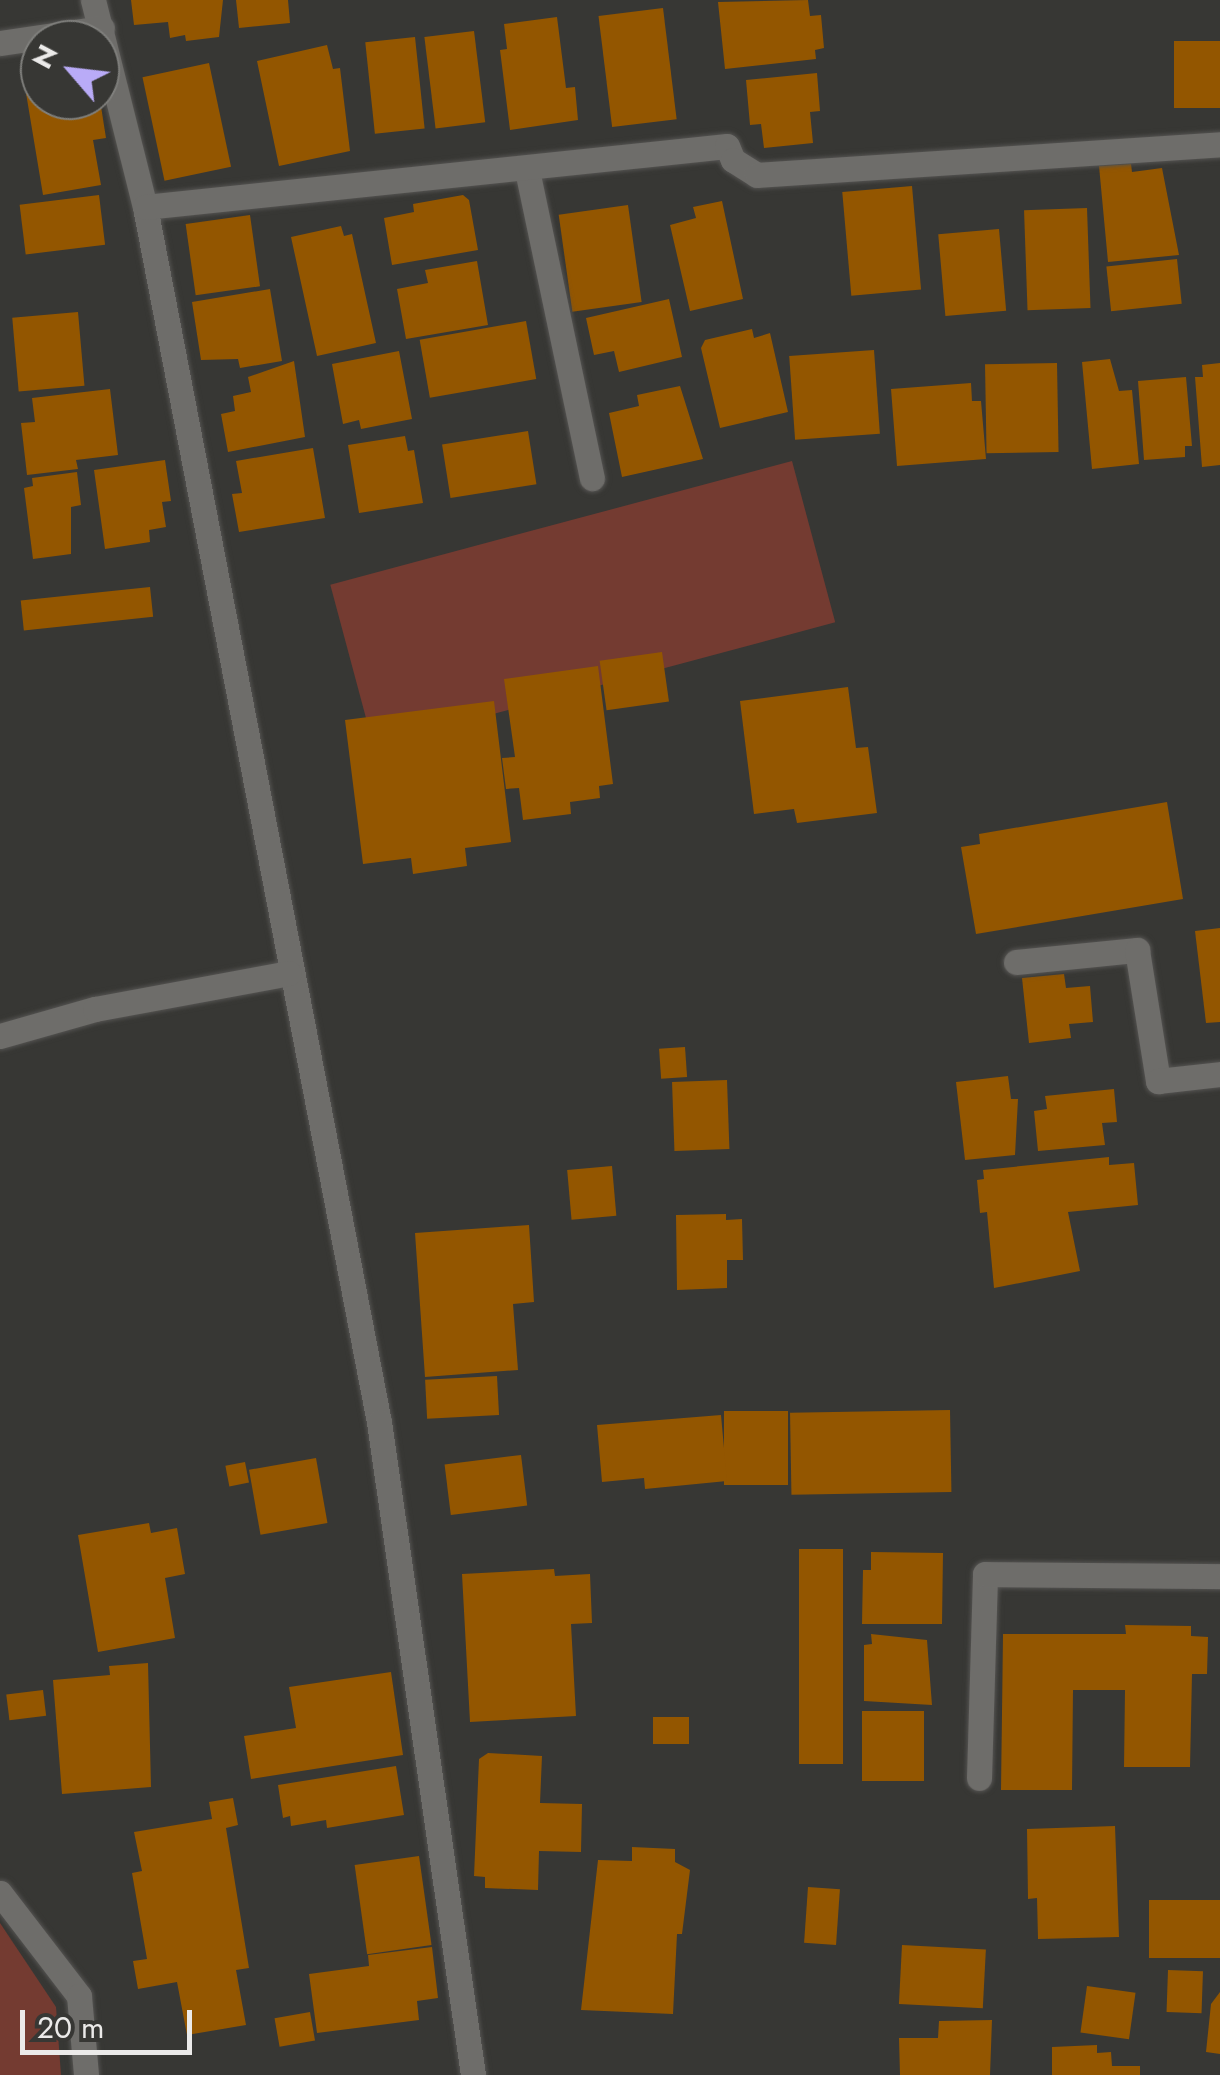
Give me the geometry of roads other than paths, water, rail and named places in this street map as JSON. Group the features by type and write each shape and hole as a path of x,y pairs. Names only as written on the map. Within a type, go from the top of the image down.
{"street":[{"path":"120,103 145,207 378,1422 473,2075"},
{"path":"145,207 527,170 727,146 732,160 757,176 1220,144"},
{"path":"527,170 592,478"},
{"path":"1016,962 1137,950 1158,1081 1220,1074"},
{"path":"0,1036 95,1009 290,973"},
{"path":"979,1778 985,1574 1220,1576"},
{"path":"0,1893 79,1996 86,2075"}]}
